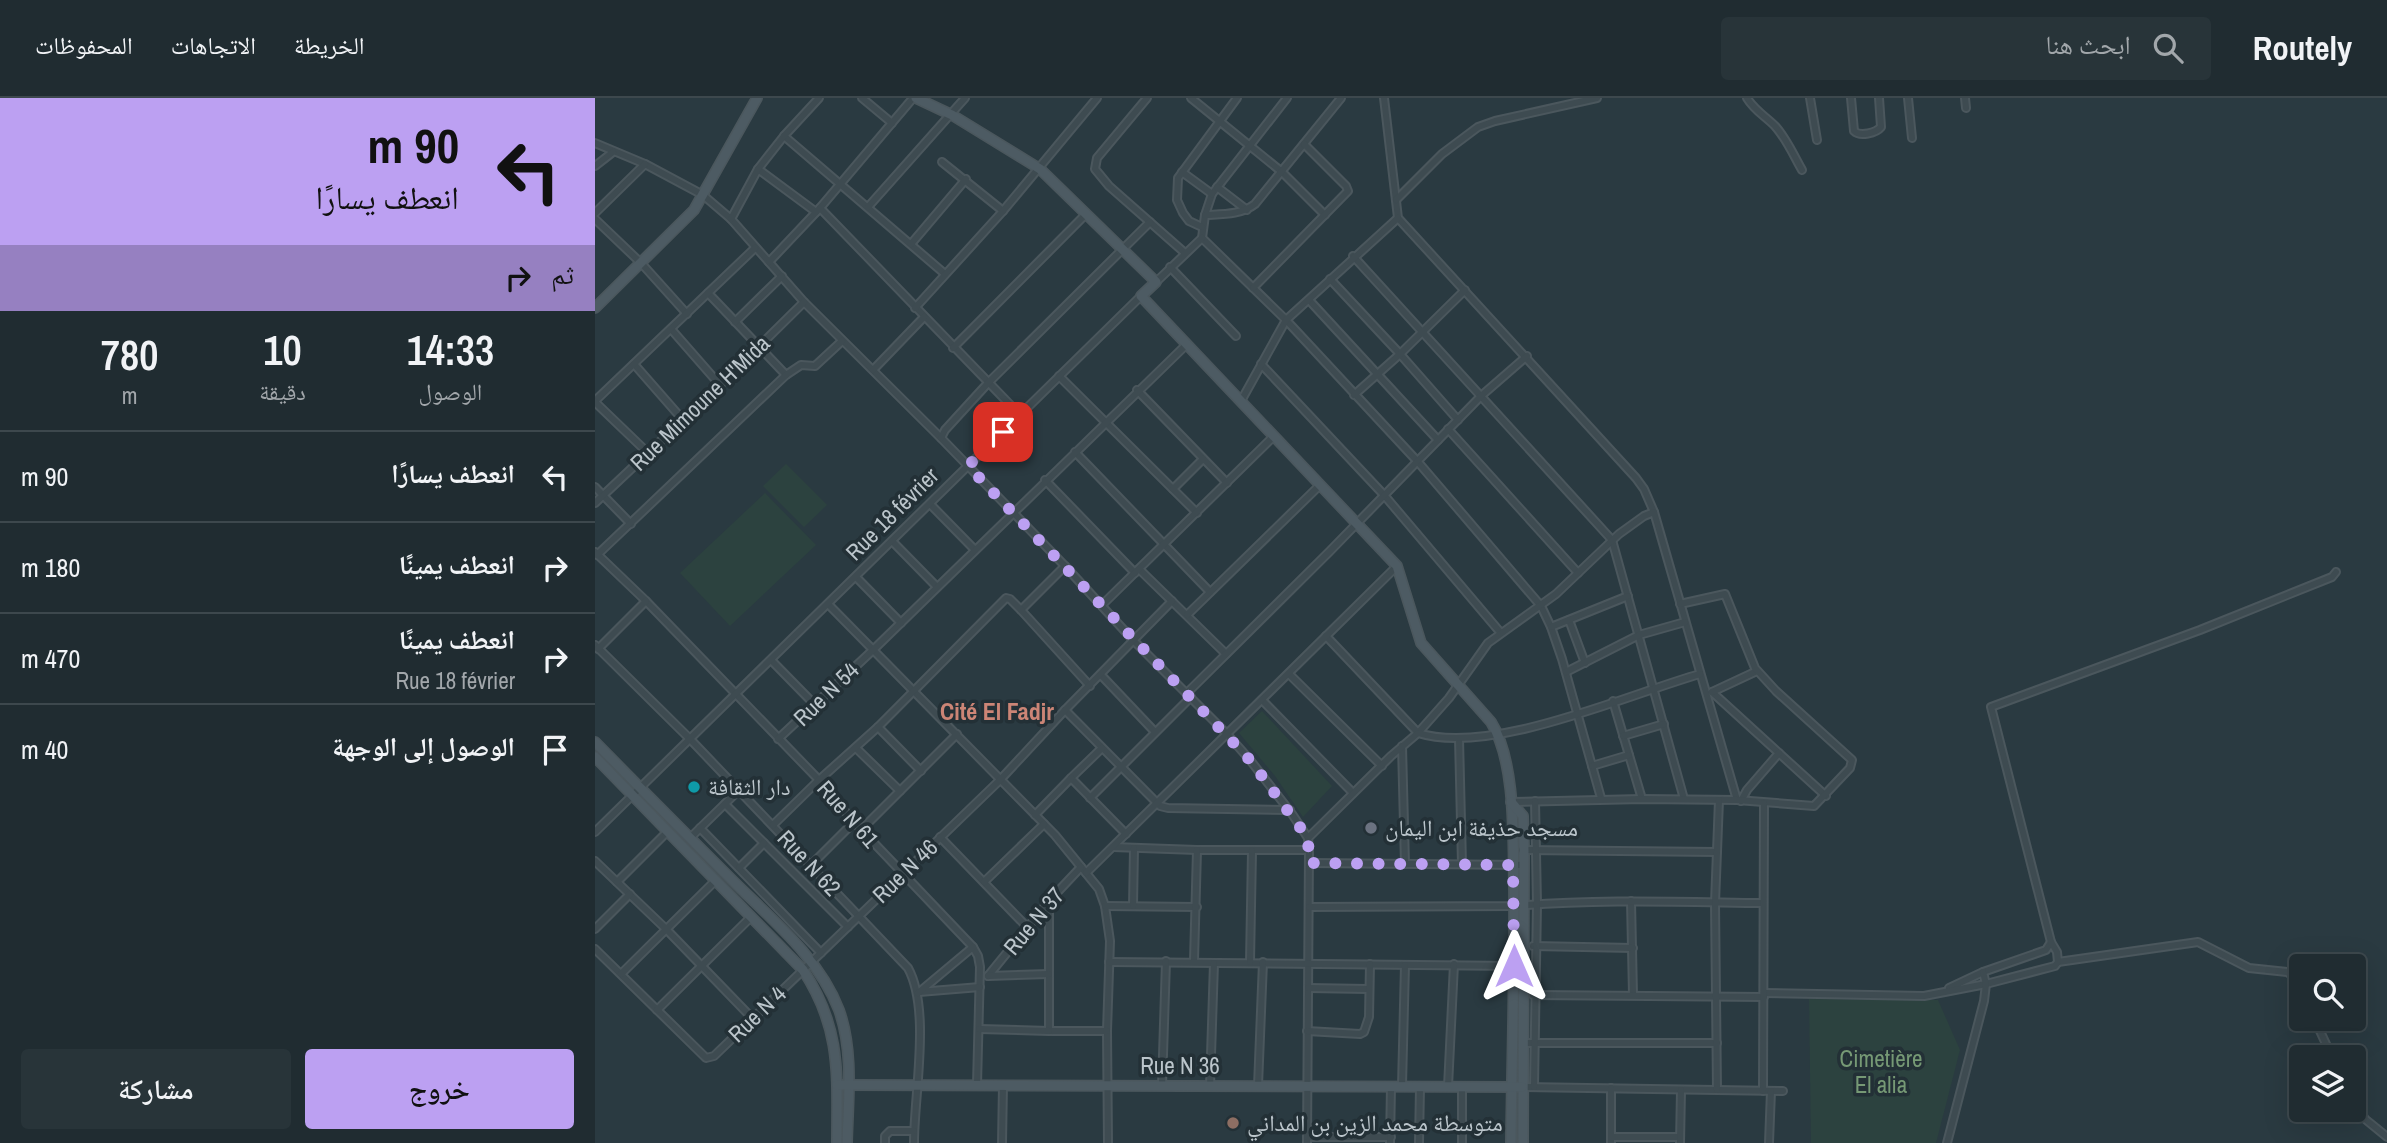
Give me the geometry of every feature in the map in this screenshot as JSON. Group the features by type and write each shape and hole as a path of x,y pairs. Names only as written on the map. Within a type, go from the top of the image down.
{"street":[{"path":"595,306 642,264 694,210 757,98"},
{"path":"731,219 758,169 819,98"},
{"path":"862,98 892,123"},
{"path":"769,261 818,210 914,98 951,115 1039,169 1156,282"},
{"path":"868,206 965,98"},
{"path":"915,308 1003,211 1097,98"},
{"path":"1147,98 1094,162 1099,177 1185,253"},
{"path":"1191,98 1282,172 1325,215"},
{"path":"1202,227 1189,221 1177,200 1176,187 1182,172 1237,98"},
{"path":"1287,98 1212,194 1202,227 1202,238 1286,320 1418,462 1541,606 1551,627 1579,713 1601,798"},
{"path":"1384,98 1398,218 1527,356 1644,489 1654,512 1739,800"},
{"path":"1396,200 1441,154 1478,127 1597,98"},
{"path":"1747,98 1755,110 1775,126 1802,170"},
{"path":"1810,98 1817,140"},
{"path":"1851,98 1854,131 1858,134 1876,131 1881,127 1879,98"},
{"path":"1908,98 1912,138"},
{"path":"1965,98 1966,108"},
{"path":"1205,215 1247,210 1255,204 1337,99"},
{"path":"784,136 945,274"},
{"path":"595,143 645,164 703,195 731,219 804,302 941,438 1134,641 1227,734 1290,810 1308,838 1309,850 1307,1140 1390,1140 1397,1086 1405,965"},
{"path":"1253,288 1347,194 1348,188 1304,144"},
{"path":"595,166 613,152"},
{"path":"942,162 1003,211"},
{"path":"595,213 645,164"},
{"path":"758,169 818,210 1020,415"},
{"path":"1182,172 1212,194"},
{"path":"911,244 965,179"},
{"path":"1217,187 1247,210"},
{"path":"953,348 1086,214"},
{"path":"1241,401 1286,320 1398,218"},
{"path":"595,219 642,264 687,314"},
{"path":"941,438 945,430 988,383 1150,222"},
{"name":"Rue 18 février","path":"595,832 1202,238"},
{"path":"648,453 595,402 755,248"},
{"path":"1353,257 1612,540 1684,799"},
{"path":"1170,267 1236,335"},
{"path":"735,322 782,276"},
{"path":"1330,279 1458,420"},
{"path":"1354,395 1465,290"},
{"path":"708,293 786,375"},
{"path":"1141,296 1397,566 1421,643 1491,722 1499,735 1511,802 1513,865 1519,906 1530,946 1535,995 1534,1087"},
{"path":"1309,300 1438,440"},
{"name":"Rue Mimoune H'Mida","path":"595,503 804,302"},
{"path":"873,370 924,317"},
{"path":"670,329 720,385"},
{"path":"596,553 631,524 786,375 801,365 815,366 842,341"},
{"name":"Rue N 54","path":"778,739 1187,344"},
{"path":"1090,798 1226,654 1448,429 1527,356"},
{"path":"634,364 683,420"},
{"path":"1261,364 1384,495 1500,632"},
{"path":"1059,376 1197,513"},
{"path":"1137,390 1227,483"},
{"path":"1448,429 1578,573"},
{"path":"1102,605 1274,436"},
{"path":"1075,452 1210,592"},
{"path":"1173,489 1203,459"},
{"path":"1045,480 1226,654"},
{"path":"1187,615 1320,485"},
{"path":"595,486 631,524"},
{"path":"930,504 975,550"},
{"path":"1308,838 1418,733 1458,685 1488,643 1500,632 1541,606 1612,540 1644,516 1654,512"},
{"path":"892,541 937,587"},
{"name":"Rue N 61","path":"596,553 819,780 853,822 973,947"},
{"path":"1021,610 1065,566"},
{"path":"1086,873 1397,566"},
{"path":"2058,962 1991,707 2200,631 2332,578 2336,572"},
{"path":"856,577 901,623"},
{"path":"1511,802 1601,798 1684,799 1814,806 1850,768 1852,760 1757,671 1725,594 1680,604"},
{"path":"1551,627 1628,596"},
{"path":"773,825 878,727 1004,599 1010,599 1021,610 1090,686"},
{"path":"597,647 646,601"},
{"name":"Rue N 46","path":"811,962 1000,780 1172,601"},
{"path":"828,604 1044,824 1099,889 1105,906 1110,941 1107,1031 1108,1143"},
{"path":"1569,620 1585,663"},
{"path":"1566,672 1639,635 1685,622"},
{"path":"1326,636 1418,733 1430,737 1499,735 1579,713 1700,674"},
{"name":"Rue N 62","path":"597,647 773,825 908,968 918,993 914,1143"},
{"path":"771,660 815,705"},
{"path":"1709,694 1757,671"},
{"path":"1289,674 1382,766"},
{"path":"1101,675 1154,732"},
{"path":"1709,694 1826,796"},
{"path":"1262,699 1353,793"},
{"path":"1613,701 1642,799"},
{"path":"1065,710 1164,808 1290,810"},
{"path":"1623,736 1664,724"},
{"path":"878,727 921,771"},
{"path":"861,830 957,734"},
{"path":"1459,738 1462,864"},
{"path":"595,741 667,831 803,970 818,995 832,1033 837,1085 837,1143"},
{"path":"1402,746 1405,864"},
{"path":"856,748 900,791"},
{"path":"1035,815 1102,748"},
{"path":"1739,800 1779,753"},
{"path":"1592,766 1629,755"},
{"path":"595,757 690,838 787,935 827,985 839,1011 847,1052 847,1143"},
{"path":"1071,778 1126,834"},
{"path":"690,838 739,790"},
{"path":"1717,1090 1715,903 1719,800"},
{"path":"1523,1143 1524,995 1519,965 1530,946 1537,904 1535,801"},
{"path":"1511,802 1523,816 1524,850 1519,906 1511,1143"},
{"path":"1764,803 1764,995 1769,1143"},
{"path":"725,804 848,927"},
{"path":"811,865 853,822"},
{"path":"984,882 1044,824"},
{"path":"700,828 821,953"},
{"path":"617,882 667,831"},
{"path":"940,837 1027,927"},
{"path":"739,868 764,843"},
{"path":"1113,847 1309,850"},
{"path":"1133,906 1134,848"},
{"path":"1193,961 1197,850"},
{"path":"1513,850 1717,852"},
{"path":"1250,962 1252,851"},
{"path":"595,861 666,929 752,1018"},
{"path":"1309,863 1524,865"},
{"name":"Rue N 37","path":"989,976 1027,927 1081,867"},
{"path":"621,974 716,880"},
{"path":"595,929 630,894"},
{"path":"1049,901 1049,1031"},
{"path":"1309,907 1519,906 1632,901 1763,903"},
{"path":"1632,901 1633,995"},
{"path":"1105,906 1197,907"},
{"path":"595,950 657,1010 751,917"},
{"path":"1943,991 1983,972 2046,950 2051,942"},
{"path":"1524,995 1924,996 2051,968 2058,962 2197,942 2249,968 2289,974"},
{"path":"1530,946 1633,948"},
{"path":"918,993 973,947 978,956 980,976 977,1085"},
{"path":"1162,1086 1166,961"},
{"name":"Rue N 4","path":"657,1010 702,1055 710,1058 811,962"},
{"path":"1109,962 1519,965"},
{"path":"1258,1086 1263,962"},
{"path":"1210,1086 1214,963"},
{"path":"1307,1031 1364,1032 1369,1017 1370,964"},
{"path":"1448,1087 1454,964"},
{"path":"1947,1143 1985,1000 1986,984 1983,972"},
{"path":"980,976 1049,974"},
{"path":"918,993 980,987"},
{"path":"1308,988 1368,989"},
{"path":"979,1029 1107,1031"},
{"path":"1524,1043 1717,1043"},
{"name":"Rue N 36","path":"837,1085 1522,1087"},
{"path":"1002,1143 1003,1085"},
{"path":"1419,1143 1420,1087"},
{"path":"1462,1087 1462,1143"},
{"path":"1522,1087 1783,1091"},
{"path":"1611,1088 1611,1140 1680,1140 1681,1090"},
{"path":"2366,1120 2387,1137"},
{"path":"885,1143 885,1136 890,1131 914,1131"}],"green space":[{"path":"786,464 827,505 804,527 763,486"},
{"path":"765,493 816,545 730,626 680,573"},
{"path":"1262,711 1332,786 1303,817 1275,776 1239,733"},
{"name":"Cimetière El alia","path":"1809,999 1938,1000 1960,1050 1936,1143 1811,1143"}],"place":[{"name":"دار الثقافة","path":"694,787"},
{"name":"مسجد حذيفة ابن اليمان","path":"1371,828"},
{"name":"متوسطة محمد الزين بن المداني","path":"1233,1123"}],"district":[{"name":"Cité El Fadjr","path":"997,712"}],"route":[{"path":"1003,432 968,466 1250,760 1290,810 1308,838 1309,863 1513,865 1514,966"}]}
